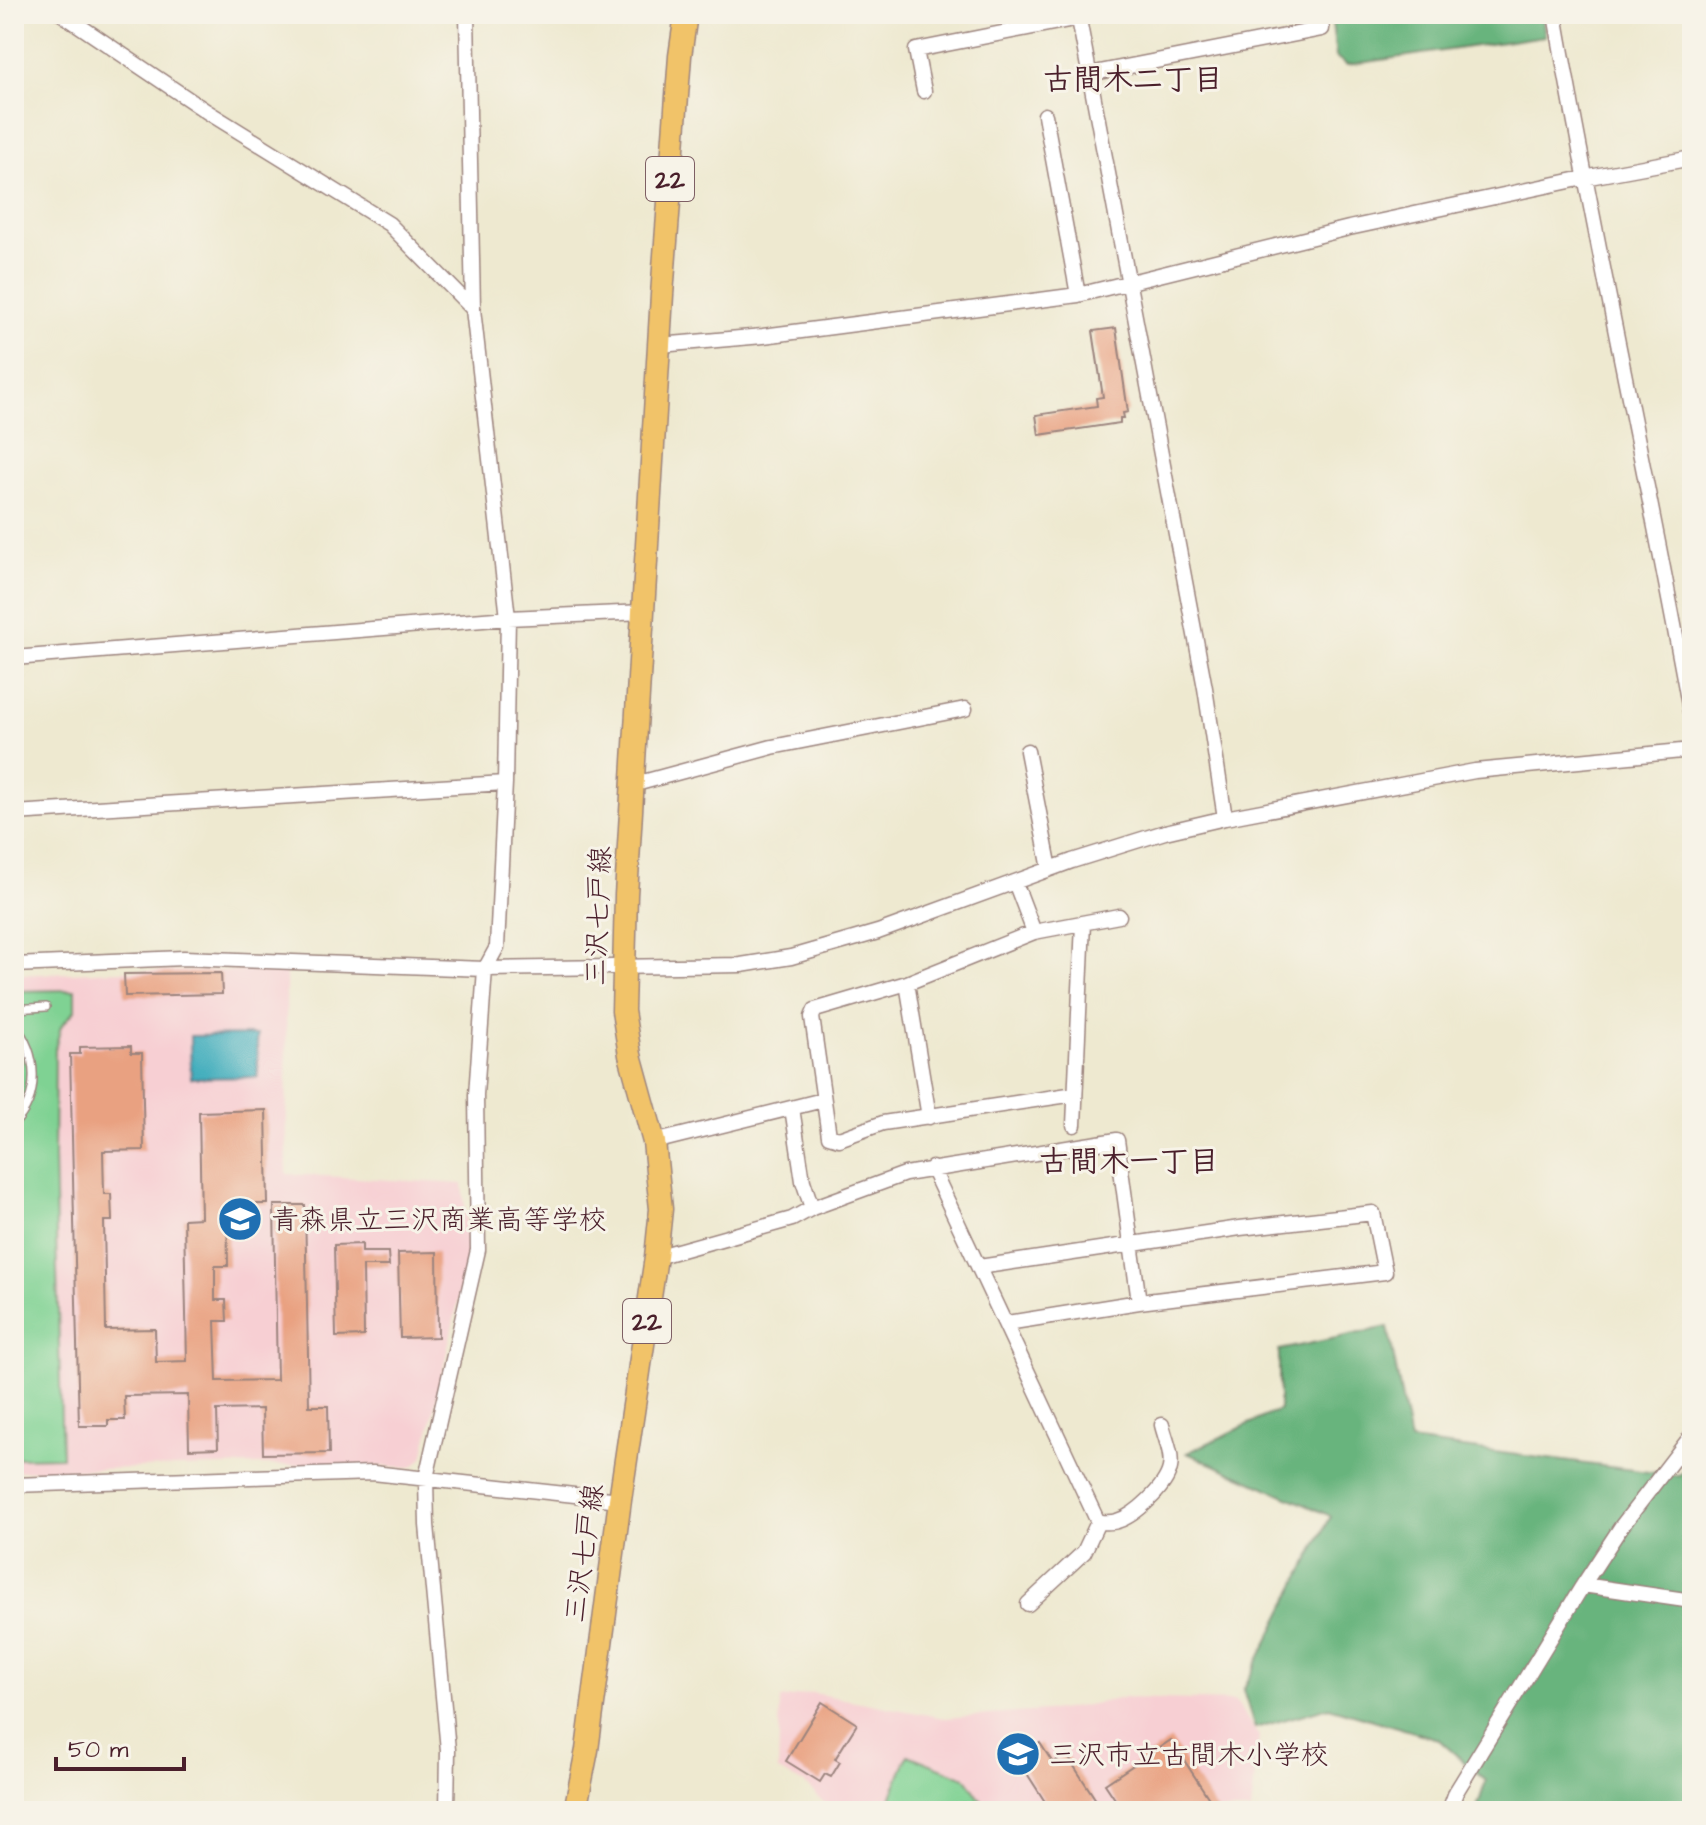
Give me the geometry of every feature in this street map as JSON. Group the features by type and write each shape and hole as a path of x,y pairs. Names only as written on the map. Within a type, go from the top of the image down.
{"main road":[{"name":"三沢七戸線","path":"575,1811 587,1750 661,1209 654,1142 630,1055 623,1011 632,785 676,101 686,14"}],"street":[{"path":"62,14 206,111 389,224 473,309"},
{"path":"447,1811 448,1750 427,1525 426,1478 478,1250 476,1095 485,969 497,947 505,783 508,618 473,309 467,14"},
{"path":"1089,74 1322,29 1320,14"},
{"path":"1555,14 1584,178 1620,345 1692,722"},
{"path":"924,91 916,50 1079,16 1205,688 1225,818"},
{"path":"1045,115 1078,295"},
{"path":"660,345 763,336 1078,295 1349,228 1692,158"},
{"path":"14,658 508,618 644,612"},
{"path":"632,785 772,747 965,709"},
{"path":"14,965 184,958 485,969 741,965 791,957 878,932 1050,869 1165,832 1225,818 1475,771 1692,750"},
{"path":"1027,751 1050,869"},
{"path":"14,813 505,783"},
{"path":"1015,882 1034,932"},
{"path":"1075,1094 883,1123 839,1139 829,1136 812,1017 815,1010 907,983 1034,932 1119,916"},
{"path":"1074,1125 1083,923"},
{"path":"907,983 929,1117"},
{"path":"654,1142 823,1100"},
{"path":"792,1108 803,1181 812,1208"},
{"path":"656,1257 792,1219 812,1208 905,1174 1117,1140 1139,1302"},
{"path":"932,1168 1098,1522 1084,1552 1028,1604"},
{"path":"979,1267 1373,1213 1385,1272 1139,1302 1007,1323"},
{"path":"1098,1522 1115,1523 1137,1512 1163,1481 1170,1470 1170,1457 1162,1425"},
{"path":"1449,1811 1456,1792 1583,1585 1621,1527 1692,1435"},
{"path":"14,1485 373,1473 620,1500"},
{"path":"1583,1585 1692,1601"}],"lane":[{"path":"14,1009 46,1007"},
{"path":"14,1024 24,1036 32,1060 32,1090 25,1113 14,1124"}],"shaded area":[{"name":"青森県立三沢商業高等学校","path":"286,971 287,1174 463,1184 469,1253 423,1458 412,1467 263,1465 14,1471 14,975"},
{"name":"三沢市立古間木小学校","path":"813,1693 944,1718 1060,1710 1124,1698 1235,1701 1259,1736 1251,1811 833,1811 805,1784 778,1771 780,1699"}],"green space":[{"path":"1331,14 1542,14 1545,36 1347,65 1336,57"},
{"path":"75,990 75,1011 61,1026 55,1049 54,1157 62,1457 14,1458 14,991"},
{"path":"1388,1327 1410,1441 1679,1476 1692,1462 1692,1811 1476,1811 1486,1781 1438,1739 1329,1707 1255,1728 1243,1690 1331,1516 1187,1453 1279,1410 1279,1350"},
{"path":"908,1755 966,1778 988,1811 885,1811"}],"water":[{"path":"257,1035 258,1077 191,1078 190,1036"}],"building":[{"path":"1116,328 1128,412 1123,413 1124,418 1120,418 1120,423 1039,435 1036,415 1097,406 1096,398 1103,397 1093,331"},
{"path":"221,973 222,994 125,996 124,974"},
{"path":"131,1046 131,1053 142,1053 144,1150 103,1151 104,1194 111,1194 112,1221 104,1221 106,1330 155,1329 156,1362 187,1361 184,1219 201,1218 199,1112 266,1110 268,1204 227,1204 228,1266 215,1266 215,1300 226,1300 227,1321 215,1321 217,1381 277,1380 274,1205 305,1205 309,1406 328,1406 329,1453 263,1454 262,1409 217,1410 218,1448 189,1449 188,1395 124,1396 125,1420 108,1420 108,1426 79,1426 70,1054 80,1054 80,1047"},
{"path":"362,1244 362,1252 388,1252 389,1266 363,1266 364,1336 336,1337 334,1245"},
{"path":"437,1252 438,1337 400,1338 398,1253"},
{"path":"822,1702 857,1724 835,1759 840,1762 831,1777 825,1774 820,1782 786,1761"},
{"path":"1171,1740 1217,1811 1123,1811 1105,1784"},
{"path":"1040,1743 1053,1763 1066,1754 1096,1800 1080,1811 1051,1811 1017,1758"}],"place":[{"name":"青森県立三沢商業高等学校","path":"240,1219"},
{"name":"三沢市立古間木小学校","path":"1018,1754"}],"district":[{"name":"古間木二丁目","path":"1133,79"},
{"name":"古間木一丁目","path":"1129,1161"}]}
